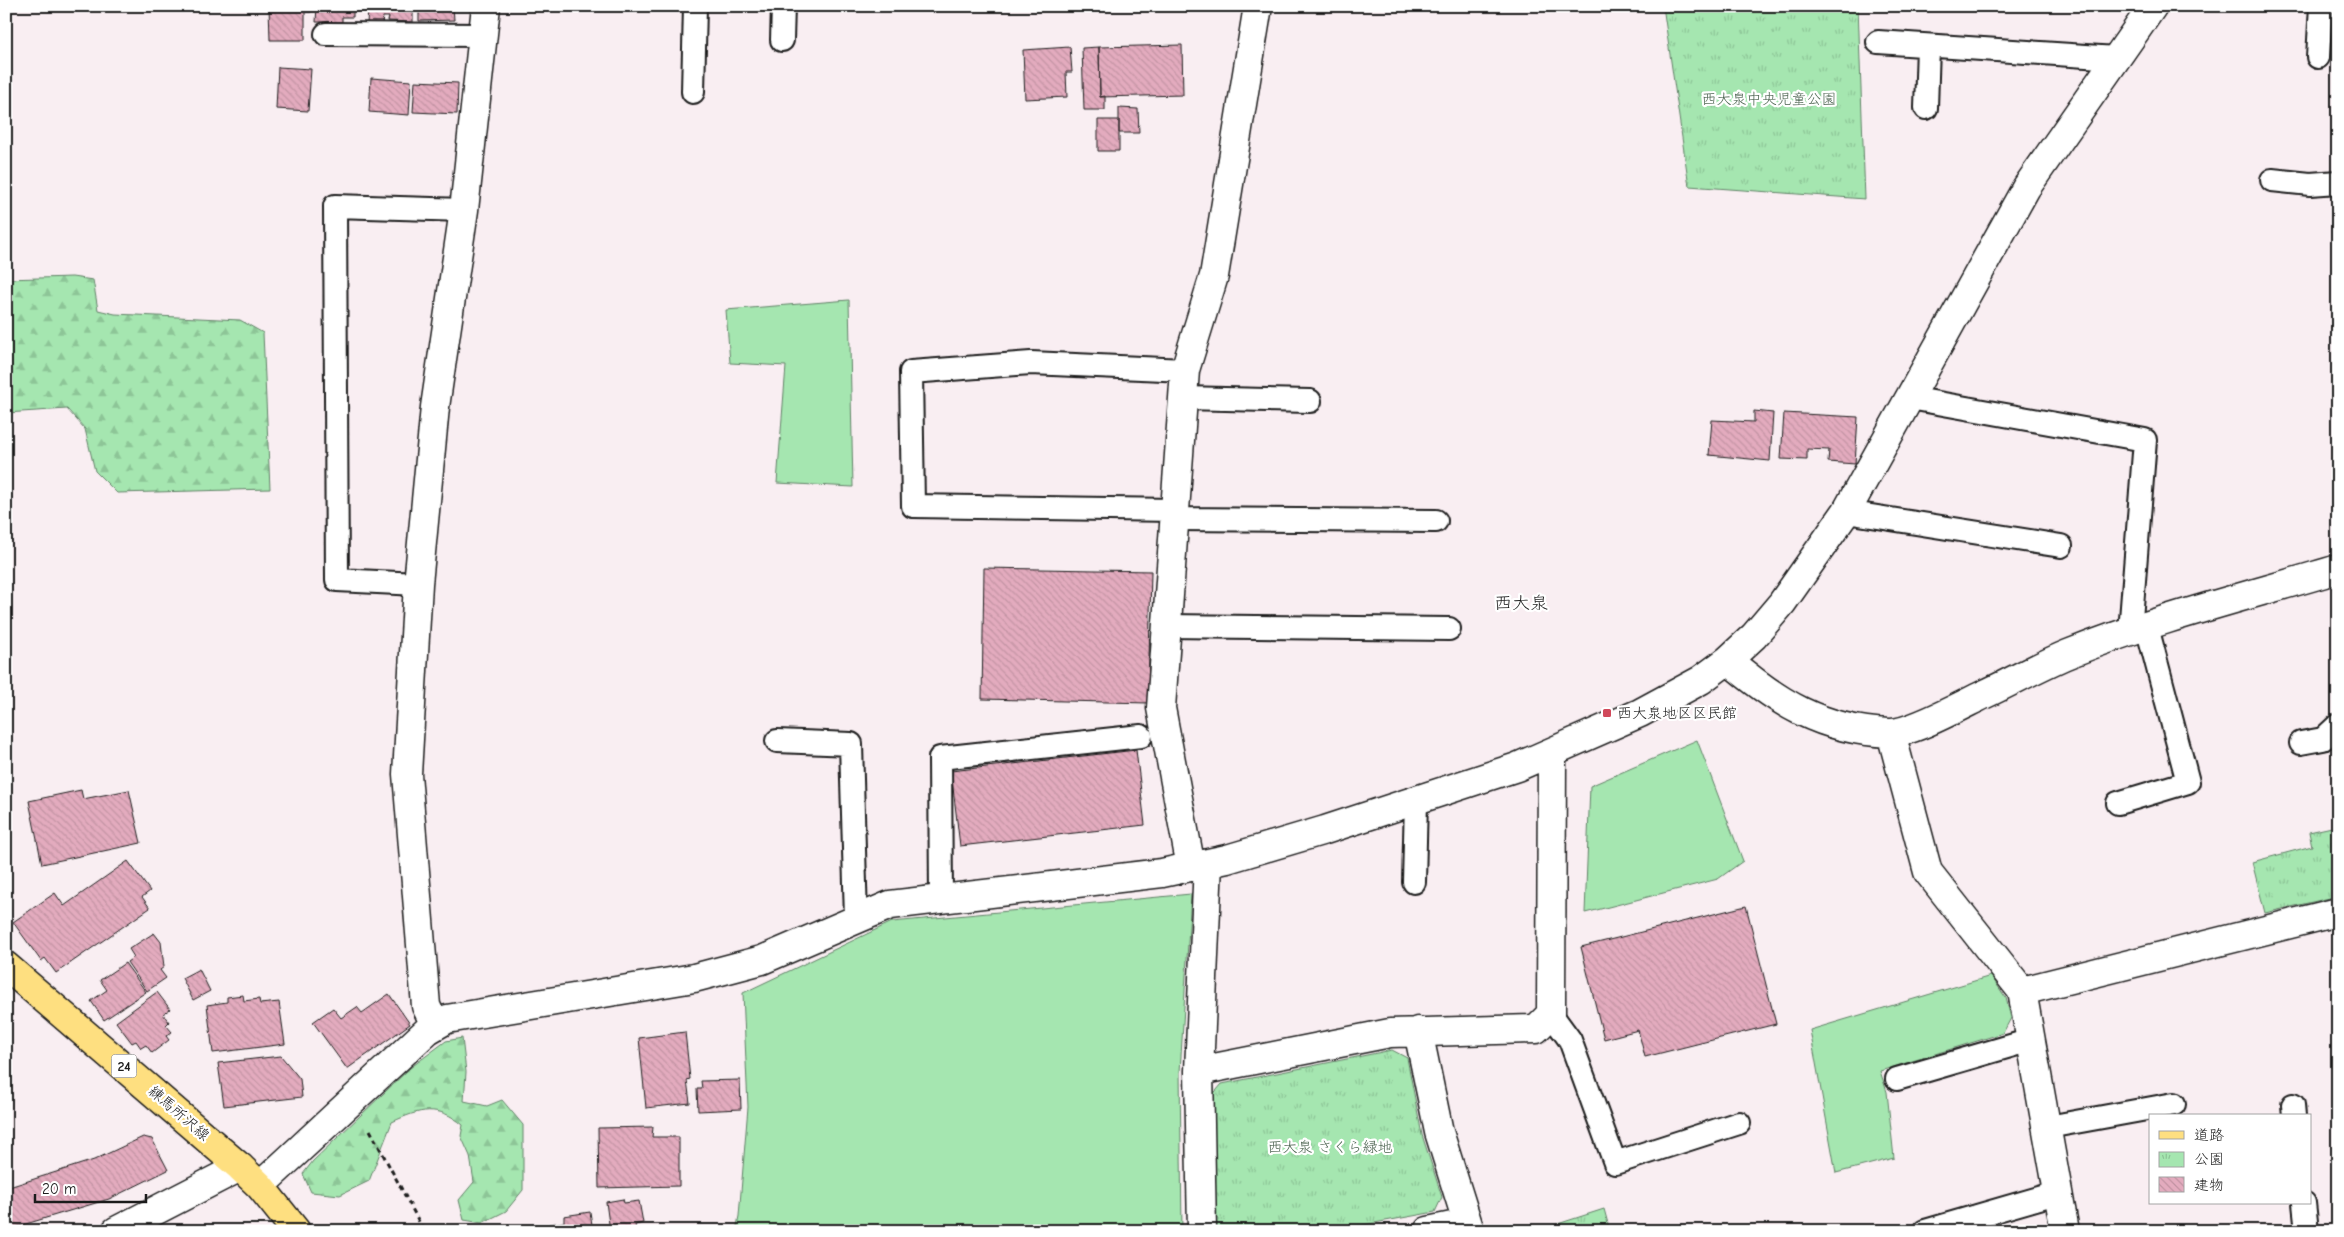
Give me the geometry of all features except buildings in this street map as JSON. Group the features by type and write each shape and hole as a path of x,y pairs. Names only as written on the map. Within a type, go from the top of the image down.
{"main road":[{"name":"練馬所沢線","path":"6,966 240,1167 260,1186 296,1231"}],"street":[{"path":"435,1025 426,1006 407,774 418,584 435,407 464,210 486,6"},
{"path":"1202,1231 1199,1071 1200,865 1160,708 1185,370 1214,276 1258,6"},
{"path":"260,1186 435,1025 447,1019 694,978 762,960 890,905 1162,874 1200,865 1325,830 1517,768 1672,696 1701,680 1728,660 1754,636 1782,603 1846,512 2026,188 2153,6"},
{"path":"1728,660 1756,685 1796,711 1838,726 1891,734 1930,721 2066,655 2139,629 2338,569"},
{"path":"1891,734 1928,872 2022,991 2060,1192 2065,1231"},
{"path":"1199,1071 1390,1033 1536,1029 1551,1014 1552,753"},
{"path":"2022,991 2338,912"},
{"path":"1418,1031 1439,1132 1468,1227 1428,1231"},
{"path":"116,1231 240,1167"}],"lane":[{"path":"693,92 695,6"},
{"path":"782,40 783,6"},
{"path":"2318,57 2321,6"},
{"path":"326,34 483,35"},
{"path":"1878,42 2116,58"},
{"path":"1926,108 1928,46"},
{"path":"2272,180 2310,184 2338,182"},
{"path":"418,584 337,580 335,206 464,210"},
{"path":"1185,370 1031,363 911,372 913,506 1436,521"},
{"path":"1183,398 1310,402"},
{"path":"1910,398 2145,440 2139,629 2188,782 2118,803"},
{"path":"1846,512 2061,546"},
{"path":"1166,626 1449,629"},
{"path":"2301,743 2323,739 2338,725"},
{"path":"942,899 940,758 1141,736"},
{"path":"777,740 851,744 856,919"},
{"path":"1414,882 1416,800"},
{"path":"1551,1014 1570,1040 1615,1162 1739,1123"},
{"path":"1897,1079 2031,1040"},
{"path":"2048,1127 2174,1104"},
{"path":"1925,1231 2060,1192"},
{"path":"2304,1204 2307,1231"}],"path":[{"path":"353,1099 424,1231"}],"green space":[{"name":"西大泉中央児童公園","path":"1663,6 1858,6 1865,199 1689,186"},
{"path":"72,277 93,280 98,310 115,314 240,320 263,333 270,489 117,493 95,471 85,429 67,409 6,413 6,279"},
{"path":"849,300 853,487 777,483 786,366 730,363 726,310"},
{"path":"1697,740 1743,861 1718,879 1585,913 1590,786"},
{"path":"2332,827 2338,848 2338,896 2265,913 2252,862 2312,846 2309,832"},
{"path":"1191,894 1180,1072 1182,1231 736,1231 739,1216 748,1107 743,993 892,922"},
{"path":"1991,976 2006,998 2011,1018 2003,1033 1880,1071 1887,1092 1894,1158 1836,1173 1810,1030"},
{"path":"462,1038 466,1072 464,1101 487,1106 502,1100 523,1125 523,1190 506,1211 482,1223 464,1220 459,1200 474,1182 470,1156 461,1136 463,1125 454,1118 437,1111 411,1114 392,1122 369,1181 340,1195 311,1192 303,1174 313,1161 410,1068 446,1041"},
{"name":"西大泉 さくら緑地","path":"1392,1050 1407,1058 1422,1135 1442,1197 1435,1212 1330,1231 1214,1231 1210,1098 1222,1084"},
{"path":"1604,1209 1610,1231 1536,1231"}],"place":[{"name":"西大泉地区区民館","path":"1607,713"}],"district":[{"name":"西大泉","path":"1521,603"}]}
